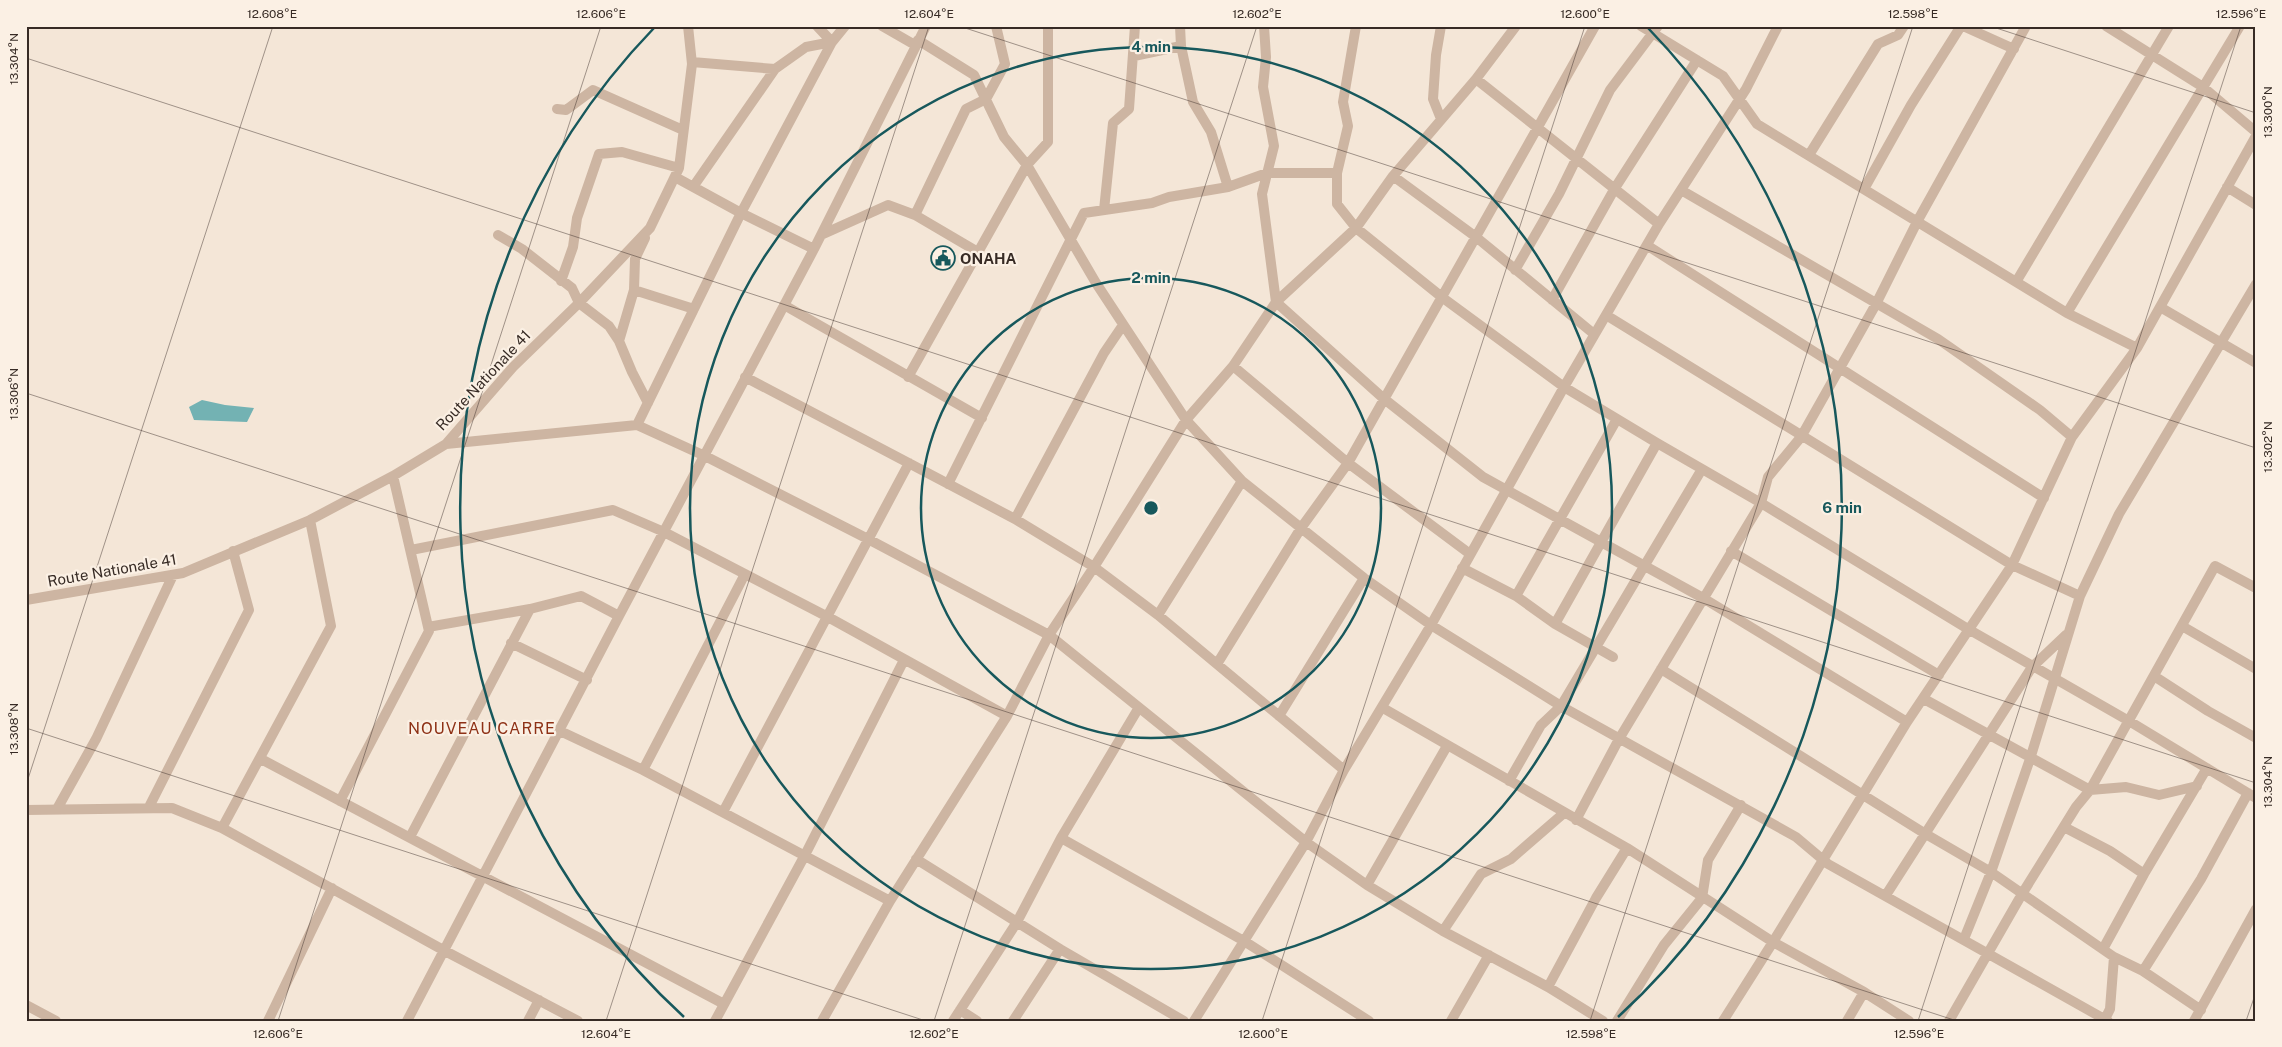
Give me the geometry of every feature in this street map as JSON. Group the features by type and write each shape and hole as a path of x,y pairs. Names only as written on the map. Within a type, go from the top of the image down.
{"street":[{"name":"Route Nationale 41","path":"26,600 183,573 310,520 393,476 446,444 513,367 579,303 650,228 677,172 692,62 688,26"},
{"path":"817,26 832,42"},
{"path":"637,425 741,213 832,42 845,26"},
{"path":"882,26 917,42 974,75 1004,137 1028,165 1123,325 1186,420 1242,481 1364,578 1431,625 1560,706 1796,836 1823,860 2106,1020 2110,1008 2114,958"},
{"path":"407,1021 814,249 926,26"},
{"path":"915,215 966,109 986,99 1005,64 996,26"},
{"path":"908,378 1028,165 1048,142 1048,26"},
{"path":"1104,210 1113,123 1129,109 1135,26"},
{"path":"1180,26 1181,46 1193,102 1211,132 1228,187"},
{"path":"1264,26 1266,56 1263,87 1274,146 1262,194 1276,302 1383,398 1483,477 1703,598 1907,722"},
{"path":"1356,26 1343,102 1348,126 1337,173 1337,204 1356,228 1444,298 1564,387 1657,444 1761,503 2032,667 2129,721 2252,796 2143,971"},
{"path":"1441,26 1436,55 1433,99 1441,119"},
{"path":"822,1021 890,901 962,790 1007,716 1049,636 1186,420 1233,366 1276,302 1356,228 1393,176 1476,79 1516,26"},
{"path":"1218,664 1301,528 1348,463 1383,398 1444,298 1595,26"},
{"path":"1641,26 1656,30 1697,60 1723,76 1757,124 1918,220 2067,313 2137,348"},
{"path":"1194,1021 1306,842 1344,770 1383,708 1431,625 1594,334 1648,246 1659,224 1739,100 1778,26"},
{"path":"1808,155 1878,44 1898,35 1904,26"},
{"path":"1864,189 1911,105 1962,26 2014,49"},
{"path":"1576,820 1619,739 1761,503 1768,477 1801,437 1841,367 1876,304 1918,220 2026,26"},
{"path":"1723,1021 1907,722 2012,565 2072,437 2137,348 2256,134 2203,87 2106,26"},
{"path":"2016,282 2169,26"},
{"path":"2067,313 2240,26"},
{"path":"1515,270 1559,194 1610,90 1656,30"},
{"path":"693,187 776,69 806,47 832,42"},
{"path":"1134,56 1181,46"},
{"path":"1552,300 1615,188 1697,60"},
{"path":"692,62 776,69"},
{"path":"1476,79 1538,126 1659,224"},
{"path":"557,109 566,110 593,90 683,130"},
{"path":"561,281 573,247 577,218 599,154 622,152 677,172 693,187 814,249"},
{"path":"948,484 1084,213 1152,203 1169,197 1228,187 1267,173 1337,173"},
{"path":"1393,176 1476,238 1594,334"},
{"path":"2227,187 2256,205"},
{"path":"1681,190 1938,339 2040,410 2072,437"},
{"path":"821,234 888,205 915,215 978,252"},
{"path":"619,341 634,290 635,258 650,228"},
{"path":"498,235 522,249 572,288 579,303 609,326 619,341 648,403"},
{"path":"1648,246 1841,367 2044,498"},
{"path":"1964,939 1991,872 2030,759 2056,679 2066,634 2080,596 2119,514 2256,284"},
{"path":"634,290 694,309"},
{"path":"784,305 908,378 982,418"},
{"path":"2160,307 2256,364"},
{"path":"1606,315 1801,437 2012,565 2080,596"},
{"path":"1015,519 1104,354 1123,325"},
{"path":"1233,366 1348,463 1470,554"},
{"path":"745,377 1015,519 1094,567 1158,615 1344,770"},
{"path":"1516,596 1617,419"},
{"path":"446,444 637,425 705,456 868,539 1049,636 1306,842 1367,885 1443,931 1548,987 1603,1021"},
{"path":"1555,624 1657,444"},
{"path":"723,812 909,463"},
{"path":"1509,781 1541,726 1560,706 1702,469"},
{"path":"340,801 429,631 393,476"},
{"path":"1158,615 1242,481"},
{"path":"411,550 613,510 664,532 828,617 1007,716"},
{"path":"222,828 261,759 331,626 310,520"},
{"path":"149,807 249,610 233,551"},
{"path":"1731,551 1939,675"},
{"path":"1950,1021 2022,894 2064,827 2090,790 2215,566 2256,588"},
{"path":"1462,568 1516,596 1555,624 1613,656"},
{"path":"643,770 745,574"},
{"path":"57,809 96,739 173,575"},
{"path":"1279,716 1364,578"},
{"path":"428,627 530,609 581,596 619,616"},
{"path":"410,837 530,609"},
{"path":"2182,626 2256,669"},
{"path":"1886,895 2032,667 2066,634"},
{"path":"511,643 587,680"},
{"path":"715,1021 804,855 904,660"},
{"path":"1661,669 1862,795 1991,872 2114,958 2143,971 2201,1010"},
{"path":"2154,676 2256,738"},
{"path":"1924,699 2030,759 2090,790 2126,787 2159,795 2196,786"},
{"path":"1383,708 1627,848 1773,942 1864,992 1909,1021"},
{"path":"954,1021 1016,922 1061,838 1138,709"},
{"path":"560,731 643,770 890,901"},
{"path":"1367,885 1447,746"},
{"path":"261,759 724,1004"},
{"path":"2103,949 2144,874 2207,768"},
{"path":"1617,1021 1664,945 1702,898 1708,860 1741,805"},
{"path":"26,810 172,808 222,828 445,951 578,1021"},
{"path":"1443,931 1482,874 1511,858 1564,813"},
{"path":"2064,827 2110,851 2144,874"},
{"path":"1061,838 1244,941 1369,1021"},
{"path":"1548,987 1596,898 1627,848"},
{"path":"916,859 1060,949 1184,1021"},
{"path":"268,1021 332,888"},
{"path":"2194,1021 2256,909"},
{"path":"1013,1021 1060,949"},
{"path":"1452,1021 1489,956"},
{"path":"1847,1021 1864,992"},
{"path":"528,1021 539,1000"},
{"path":"26,1005 56,1021"},
{"path":"960,1010 977,1021"}],"water":[{"path":"202,400 254,408 247,422 194,420 189,407"}],"place":[{"name":"ONAHA","path":"943,258"}],"district":[{"name":"NOUVEAU CARRE","path":"482,728"}]}
